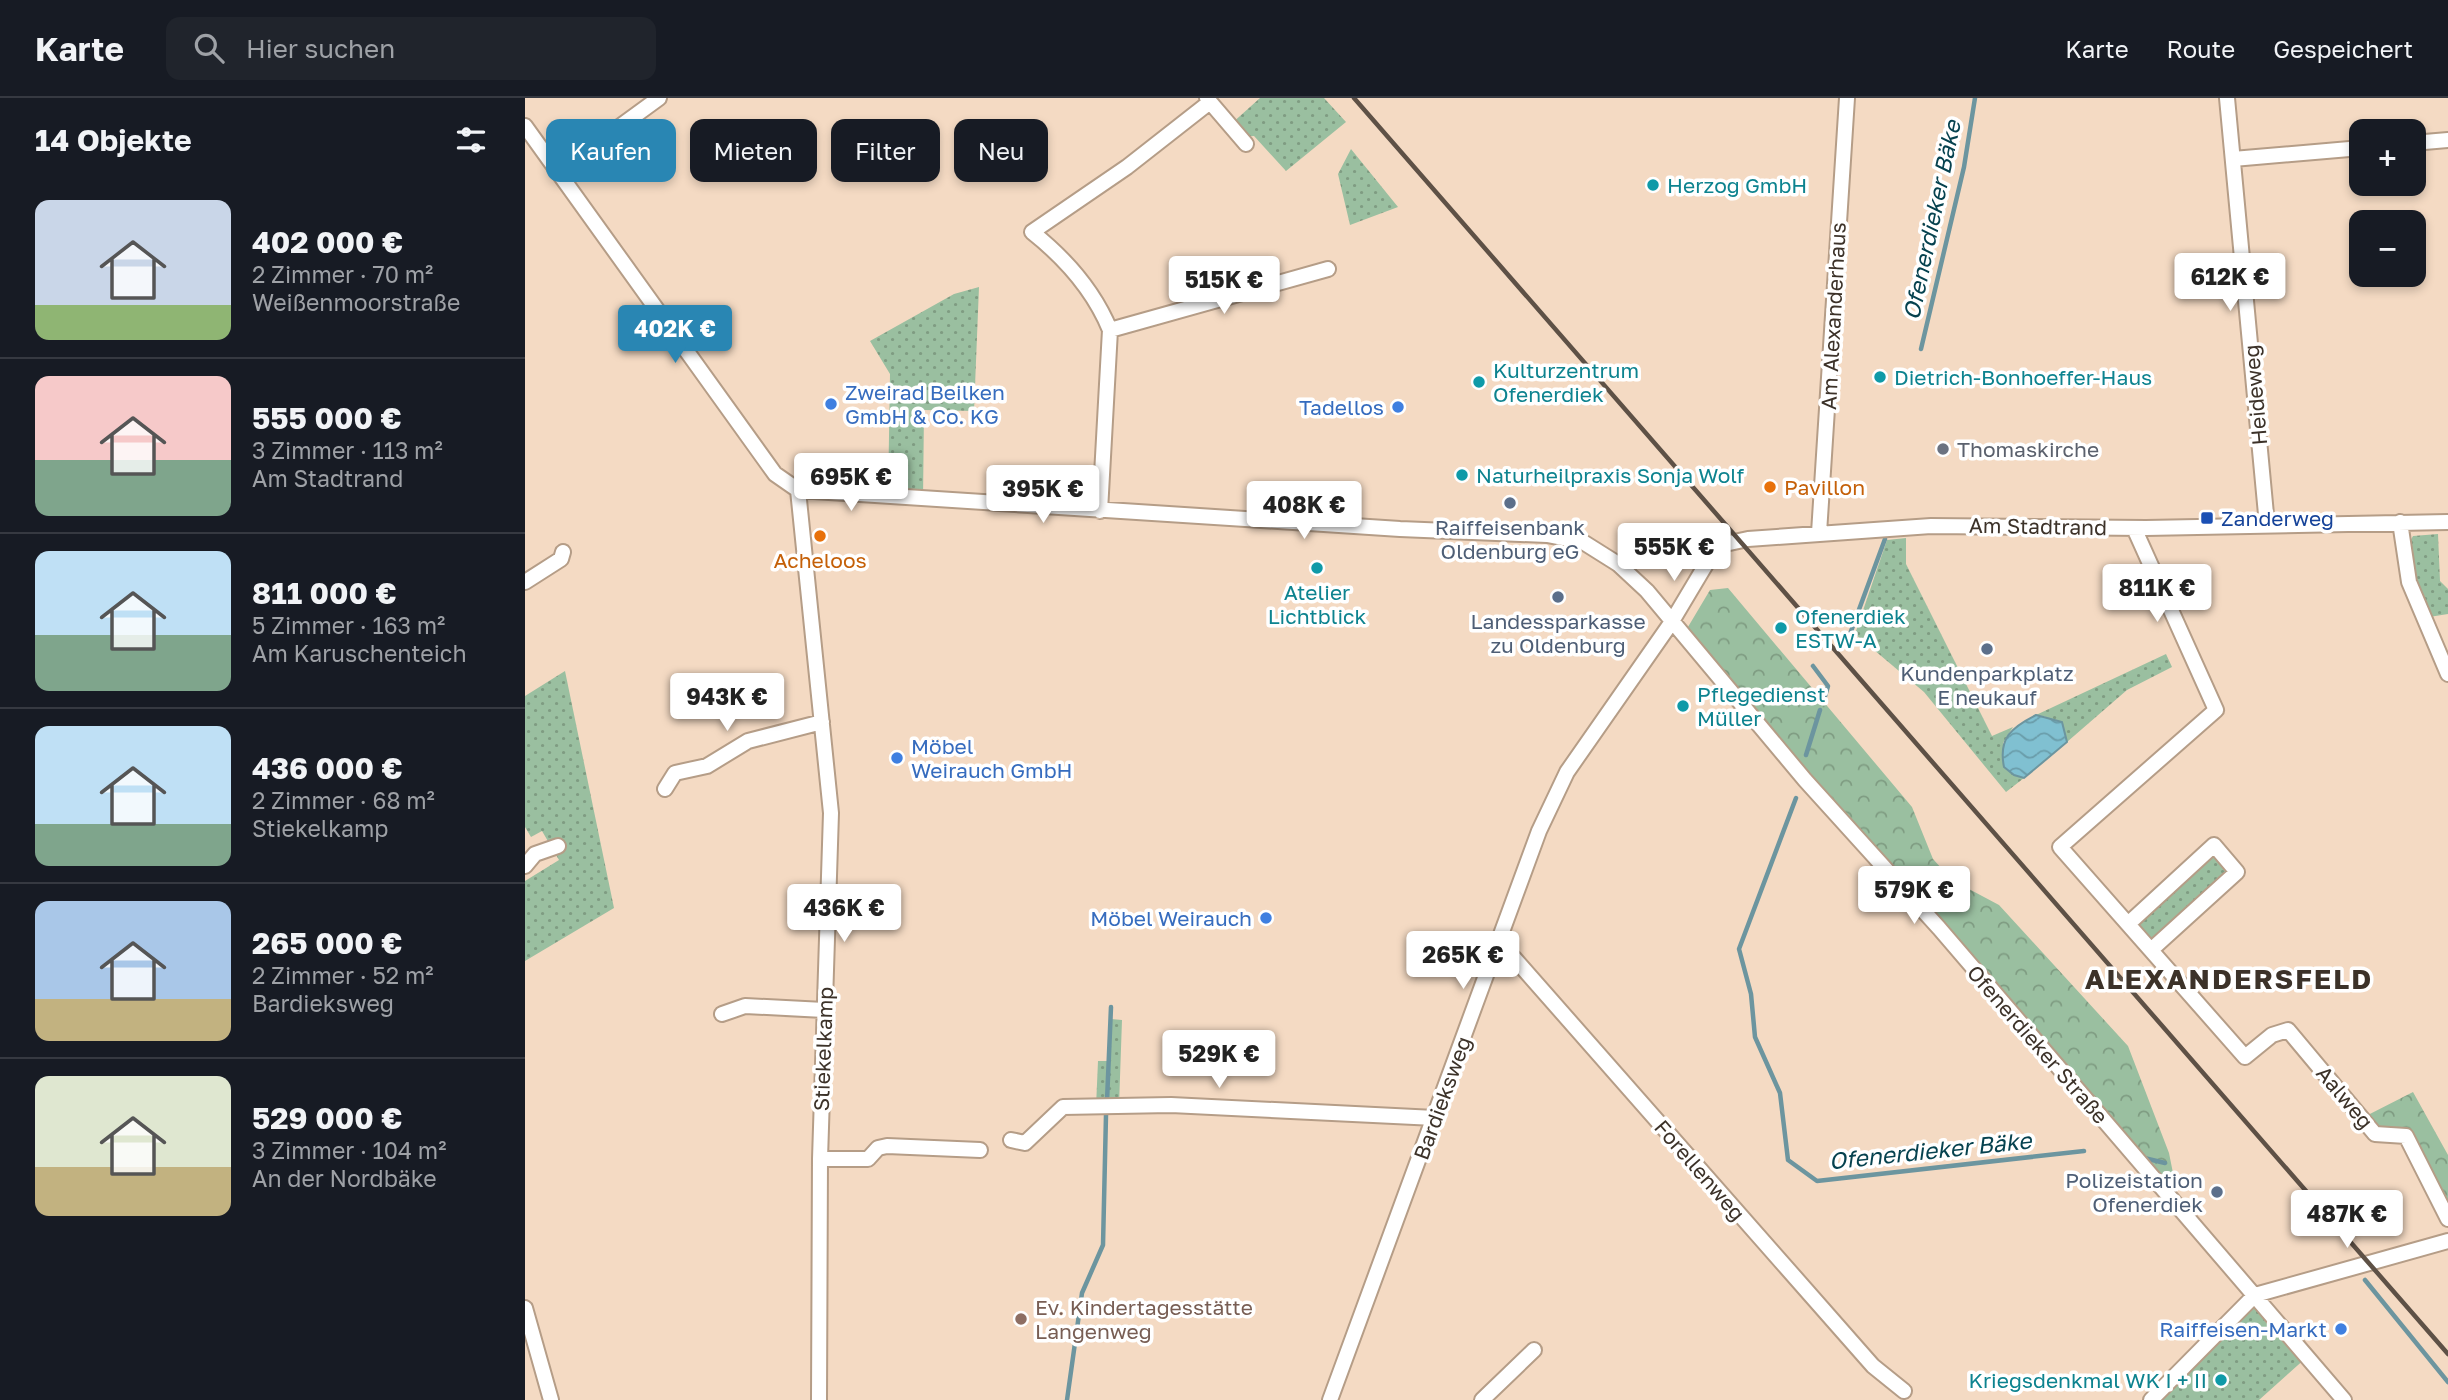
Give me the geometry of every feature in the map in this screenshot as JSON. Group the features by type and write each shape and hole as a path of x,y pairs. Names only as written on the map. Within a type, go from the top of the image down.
{"street":[{"path":"630,119 659,98"},
{"name":"Am Alexanderhaus","path":"1819,533 1847,98"},
{"name":"Heideweg","path":"2227,98 2267,525"},
{"path":"567,182 769,467 798,490 1100,511 1110,330 1099,303 1056,251 1033,233 1127,167 1209,100 1246,144"},
{"path":"525,126 546,154"},
{"path":"2426,142 2448,140"},
{"path":"2233,159 2349,149"},
{"path":"1110,330 1328,269"},
{"name":"Stiekelkamp","path":"798,490 831,813 820,1159 819,1400"},
{"name":"Ofenerdieker Straße","path":"1100,511 1406,530 1547,535 1583,542 1618,564 1647,591 1671,623 2344,1400"},
{"path":"2400,522 2409,582 2448,674"},
{"name":"Am Stadtrand","path":"1671,623 1708,561 1725,544 1748,539 1987,525 2134,528 2448,522"},
{"path":"2128,924 2214,845 2237,872 2151,950 2128,924 2060,847 2216,710 2134,528"},
{"path":"525,582 561,559 563,552"},
{"name":"Bardieksweg","path":"1330,1400 1436,1118 1539,831 1567,772 1671,623"},
{"path":"665,789 675,773 707,766 748,741 822,722"},
{"path":"525,866 535,854 558,846"},
{"name":"Aalweg","path":"2151,950 2245,1057 2272,1035 2288,1030 2375,1134 2406,1136 2448,1219"},
{"name":"Forellenweg","path":"1496,952 1514,958 1873,1366 1904,1391"},
{"path":"722,1014 745,1006 824,1010"},
{"path":"1011,1140 1025,1143 1063,1107 1171,1105 1436,1118"},
{"path":"820,1159 868,1159 878,1148 887,1146 980,1150"},
{"path":"2151,1400 2255,1295 2448,1241"},
{"path":"525,1308 551,1400"},
{"path":"1482,1400 1534,1350"}],"green space":[{"path":"1260,98 1324,98 1346,122 1286,171 1254,136 1240,137 1230,125"},
{"path":"1351,149 1398,207 1350,225 1338,174"},
{"path":"979,287 974,411 924,410 923,500 888,498 890,374 870,341 954,294"},
{"path":"2438,534 2440,581 2448,589 2448,614 2429,617 2409,553 2413,536"},
{"path":"1906,538 1906,564 1992,736 2013,727 2003,743 2014,775 2024,778 2006,792 1924,692 1855,634 1887,540"},
{"path":"1728,588 1912,807 1933,859 1952,880 1999,905 2128,1046 2169,1153 2177,1193 1805,780 1682,637 1710,590"},
{"path":"2166,654 2172,667 2127,690 2067,742 2064,731 2057,723 2036,715"},
{"path":"565,671 614,908 525,961 525,881 559,860 542,831 531,837 525,827 525,696"},
{"path":"2214,845 2237,872 2151,950 2128,924"},
{"path":"1111,1019 1122,1020 1119,1106 1096,1107 1098,1061 1109,1061"},
{"path":"2413,1092 2448,1155 2448,1207 2406,1136 2375,1134 2362,1118"},
{"path":"2255,1295 2307,1357 2259,1400 2151,1400"}],"water":[{"path":"2036,715 2062,722 2067,742 2024,778 2014,775 2004,767 2003,748 2014,729"}],"waterway":[{"name":"Ofenerdieker Bäke","path":"1921,349 1964,167 1975,98"},
{"name":"Ofenerdieker Bäke","path":"1850,634 1885,539"},
{"name":"Ofenerdieker Bäke","path":"1813,666 1828,686 1825,696"},
{"name":"Ofenerdieker Bäke","path":"1806,755 1820,710"},
{"name":"Ofenerdieker Bäke","path":"1796,798 1739,949 1751,994 1755,1037 1780,1093 1788,1160 1817,1181 2084,1151"},
{"path":"1107,1101 1111,1007"},
{"path":"1067,1400 1082,1293 1103,1245 1106,1115"},
{"name":"Ofenerdieker Bäke","path":"2144,1158 2165,1163"},
{"name":"Ofenerdieker Bäke","path":"2365,1280 2448,1382"}],"railway":[{"path":"1354,98 2448,1354"}],"place":[{"name":"Herzog GmbH","path":"1653,185"},
{"name":"Dietrich-Bonhoeffer-Haus","path":"1880,377"},
{"name":"Kulturzentrum Ofenerdiek","path":"1479,382"},
{"name":"Zweirad Beilken GmbH & Co. KG","path":"831,404"},
{"name":"Tadellos","path":"1398,407"},
{"name":"Thomaskirche","path":"1943,449"},
{"name":"Naturheilpraxis Sonja Wolf","path":"1462,475"},
{"name":"Pavillon","path":"1770,487"},
{"name":"Raiffeisenbank Oldenburg eG","path":"1510,503"},
{"name":"Zanderweg","path":"2207,518"},
{"name":"Acheloos","path":"820,536"},
{"name":"Atelier Lichtblick","path":"1317,568"},
{"name":"Landessparkasse zu Oldenburg","path":"1558,597"},
{"name":"Ofenerdiek ESTW-A","path":"1781,628"},
{"name":"Kundenparkplatz E neukauf","path":"1987,649"},
{"name":"Pflegedienst Müller","path":"1683,706"},
{"name":"Möbel Weirauch GmbH","path":"897,758"},
{"name":"Möbel Weirauch","path":"1266,918"},
{"name":"Polizeistation Ofenerdiek","path":"2217,1192"},
{"name":"Ev. Kindertagesstätte Langenweg","path":"1021,1319"},
{"name":"Raiffeisen-Markt","path":"2341,1329"},
{"name":"Kriegsdenkmal WK I + II","path":"2221,1380"}],"district":[{"name":"ALEXANDERSFELD","path":"2229,978"}]}
